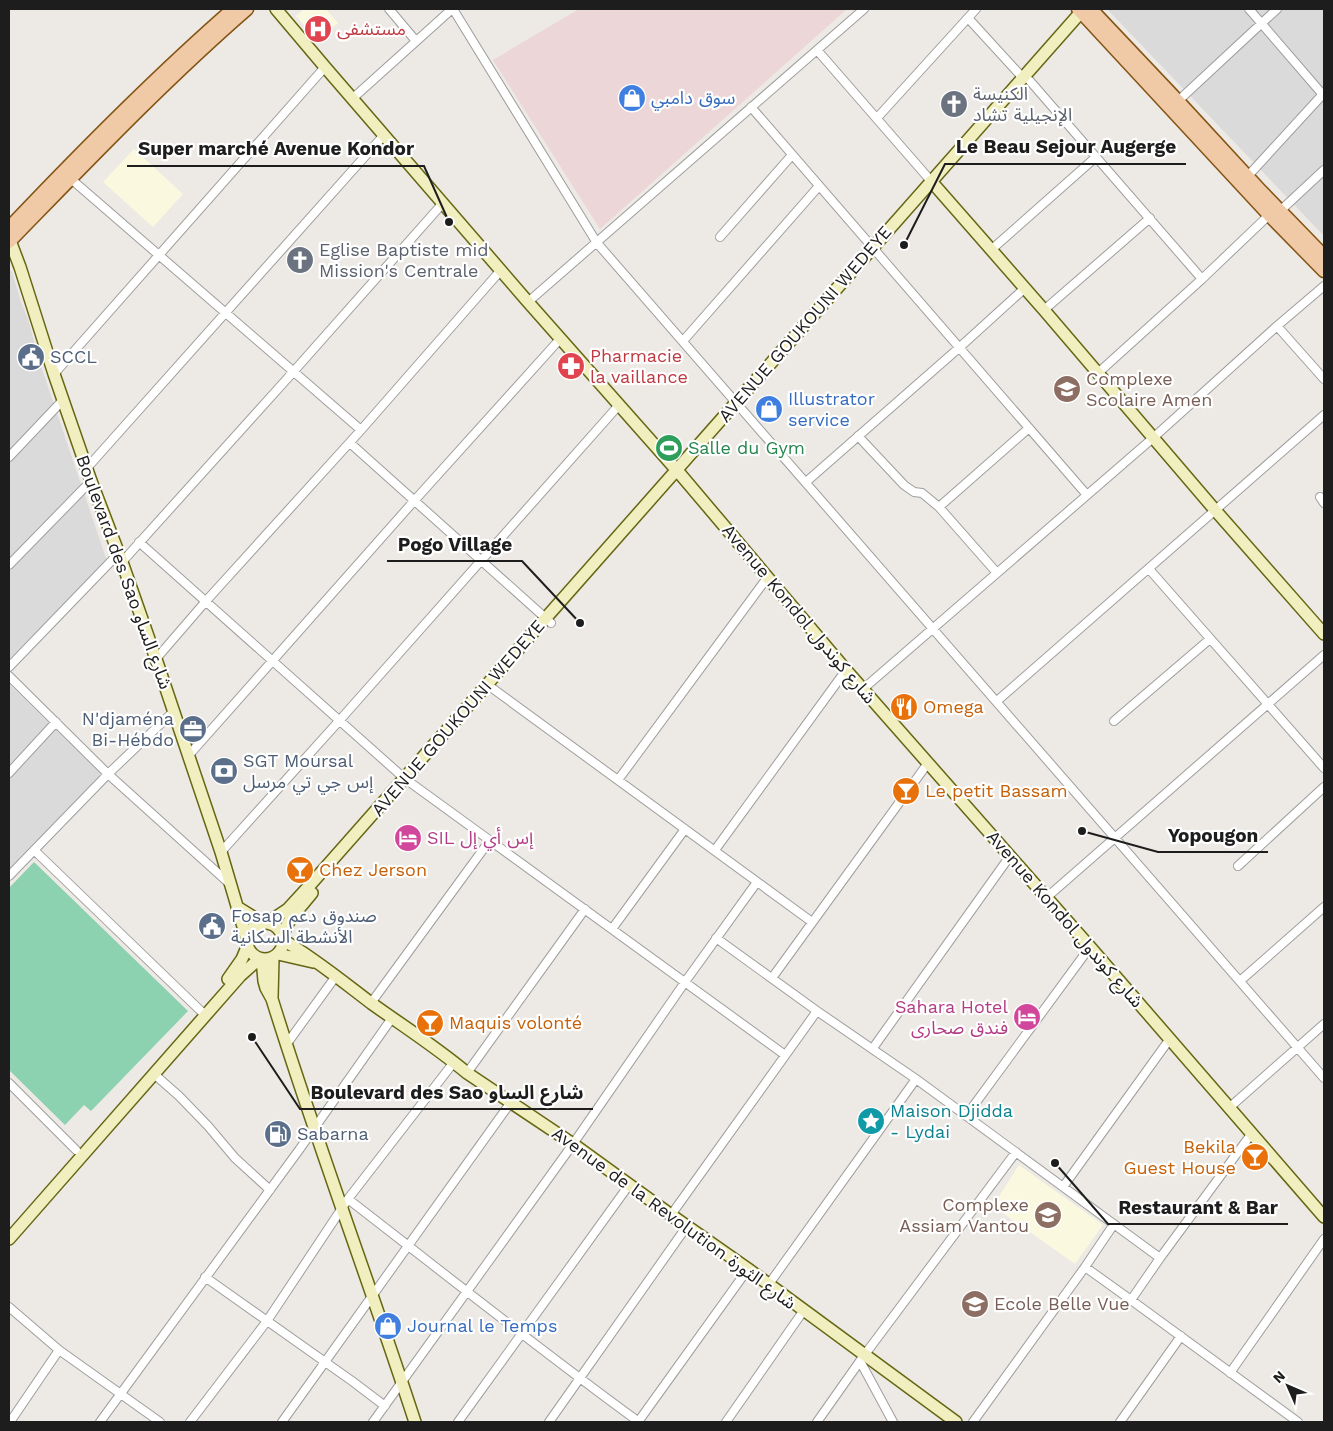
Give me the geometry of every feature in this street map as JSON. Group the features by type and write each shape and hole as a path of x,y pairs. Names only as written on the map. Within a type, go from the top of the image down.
{"main road":[{"path":"9,237 101,132 162,73 233,9"},
{"path":"9,237 71,179 156,92 246,9"},
{"path":"1087,11 1178,101 1248,176 1274,213 1324,256"},
{"path":"1087,11 1274,213 1324,271"}],"street":[{"name":"Avenue Kondol شارع كوندول","path":"276,9 560,339 679,473 862,689 1324,1216"},
{"path":"389,9 416,41"},
{"path":"352,99 452,9 597,243 1324,1078"},
{"path":"528,302 864,9"},
{"path":"877,118 976,9"},
{"path":"1248,176 1324,94 1249,9"},
{"path":"1178,101 1277,9"},
{"name":"AVENUE GOUKOUNI WEDEYE","path":"283,938 287,924 293,916 407,780 1087,11"},
{"path":"968,18 1026,79 1202,278"},
{"path":"817,50 1324,634"},
{"path":"54,374 325,67"},
{"path":"751,107 1087,495"},
{"path":"87,468 384,135"},
{"path":"720,238 792,155"},
{"path":"991,250 1096,157"},
{"path":"1098,373 1324,170"},
{"path":"71,179 361,430"},
{"path":"683,341 819,186"},
{"path":"9,667 139,542 443,203"},
{"path":"1044,310 1150,218"},
{"name":"Boulevard des Sao شارع الساو","path":"9,237 91,481 121,558 156,659 231,885 247,943"},
{"path":"156,659 206,601 350,443 501,270"},
{"path":"862,689 1153,438 1324,286"},
{"path":"806,482 1025,288"},
{"path":"1278,326 1324,379"},
{"path":"188,755 560,339"},
{"path":"9,457 63,400"},
{"path":"220,852 339,721 619,405"},
{"path":"997,702 1324,415"},
{"path":"939,507 1029,428"},
{"path":"858,436 904,485 914,492 922,493 939,507 997,573"},
{"path":"350,443 480,562 548,621"},
{"path":"9,565 91,481"},
{"path":"139,542 407,780 785,1055"},
{"path":"1149,569 1324,768"},
{"path":"618,780 767,578"},
{"name":"AVENUE GOUKOUNI WEDEYE","path":"265,923 278,917 288,909 492,688 548,621"},
{"path":"1114,721 1210,639"},
{"path":"1046,898 1116,839 1324,655"},
{"path":"715,850 846,670"},
{"path":"9,676 108,774 231,885"},
{"path":"492,688 812,922"},
{"path":"9,876 108,774 173,712"},
{"path":"9,772 56,722"},
{"path":"772,978 928,763"},
{"path":"1238,866 1324,787"},
{"path":"612,928 686,829"},
{"path":"371,1003 490,840"},
{"path":"34,850 203,1013"},
{"path":"873,1048 1010,856"},
{"path":"373,1422 573,1144 757,882"},
{"path":"9,1228 76,1150 203,1013 240,976 281,950 283,938 278,929 237,907"},
{"path":"1240,981 1324,907"},
{"path":"467,1073 585,909"},
{"path":"9,1239 154,1074 235,970 242,959 252,929 265,923"},
{"name":"Avenue de la Revolution شارع الثورة","path":"283,938 467,1073 573,1144 748,1268 804,1310 862,1358 956,1422"},
{"path":"716,938 817,1011 873,1048 1160,1258"},
{"path":"247,943 252,954 268,958"},
{"path":"966,1116 1090,947"},
{"path":"266,988 268,958"},
{"path":"268,958 272,999 286,1045 415,1422"},
{"name":"Avenue de la Revolution شارع الثورة","path":"268,958 317,963"},
{"path":"240,976 253,978 266,988 272,999"},
{"path":"286,1045 336,976"},
{"path":"671,1215 817,1011"},
{"path":"100,1422 270,1190 392,1018"},
{"path":"1230,1107 1324,1024"},
{"path":"1063,1187 1169,1040"},
{"path":"190,1422 267,1321 348,1199 454,1062"},
{"path":"154,1074 208,1126 234,1158 270,1190"},
{"path":"769,1284 916,1079"},
{"path":"9,1083 76,1150"},
{"path":"282,1422 511,1102"},
{"path":"1131,1300 1252,1133"},
{"path":"817,1422 862,1358 1016,1152"},
{"path":"458,1422 629,1185"},
{"path":"348,1199 521,1335 638,1422 748,1268"},
{"path":"973,1422 1114,1224"},
{"path":"549,1422 688,1226"},
{"path":"1230,1373 1324,1240"},
{"path":"1085,1267 1298,1422"},
{"path":"205,1277 384,1406"},
{"path":"9,1307 60,1350 160,1422"},
{"path":"726,1422 804,1310"},
{"path":"1120,1422 1181,1336"},
{"path":"10,1422 60,1350"},
{"path":"862,1358 894,1422"}],"shaded area":[{"name":"مستشفى","path":"304,9 326,9 338,23 316,40 296,16"},
{"name":"سوق دامبي","path":"579,9 847,9 600,229 493,60"},
{"path":"1107,9 1324,9 1324,236"},
{"path":"134,149 183,194 153,227 103,182"},
{"path":"9,269 12,272 29,322 38,357 107,561 9,659"},
{"path":"9,684 101,774 9,872"},
{"name":"Complexe Assiam Vantou","path":"1019,1165 1103,1225 1075,1264 993,1206"}],"green space":[{"path":"34,862 188,1011 91,1111 84,1105 65,1125 9,1070 9,888"}],"place":[{"name":"مستشفى","path":"318,29"},
{"name":"سوق دامبي","path":"632,98"},
{"name":"الكنيسة الإنجيلية تشاد","path":"954,104"},
{"name":"Super marché Avenue Kondor","path":"449,222"},
{"name":"Le Beau Sejour Augerge","path":"904,245"},
{"name":"Eglise Baptiste mid Mission's Centrale","path":"300,260"},
{"name":"SCCL","path":"31,357"},
{"name":"Pharmacie la vaillance","path":"571,366"},
{"name":"Complexe Scolaire Amen","path":"1067,389"},
{"name":"Illustrator service","path":"769,409"},
{"name":"Salle du Gym","path":"669,448"},
{"name":"Pogo Village","path":"580,623"},
{"name":"Omega","path":"904,707"},
{"name":"N'djaména Bi-Hébdo","path":"193,729"},
{"name":"SGT Moursal إس جي تي مرسل","path":"224,771"},
{"name":"Le petit Bassam","path":"906,791"},
{"name":"Yopougon","path":"1082,831"},
{"name":"SIL إس أي إل","path":"408,838"},
{"name":"Chez Jerson","path":"300,870"},
{"name":"Fosap صندوق دعم الأنشطة السكانية","path":"212,926"},
{"name":"Sahara Hotel فندق صحارى","path":"1027,1017"},
{"name":"Maquis volonté","path":"430,1023"},
{"name":"Boulevard des Sao شارع الساو","path":"252,1037"},
{"name":"Maison Djidda - Lydai","path":"871,1121"},
{"name":"Sabarna","path":"278,1134"},
{"name":"Bekila Guest House","path":"1255,1157"},
{"name":"Restaurant & Bar","path":"1055,1163"},
{"name":"Complexe Assiam Vantou","path":"1048,1215"},
{"name":"Ecole Belle Vue","path":"975,1304"},
{"name":"Journal le Temps","path":"388,1326"}]}
